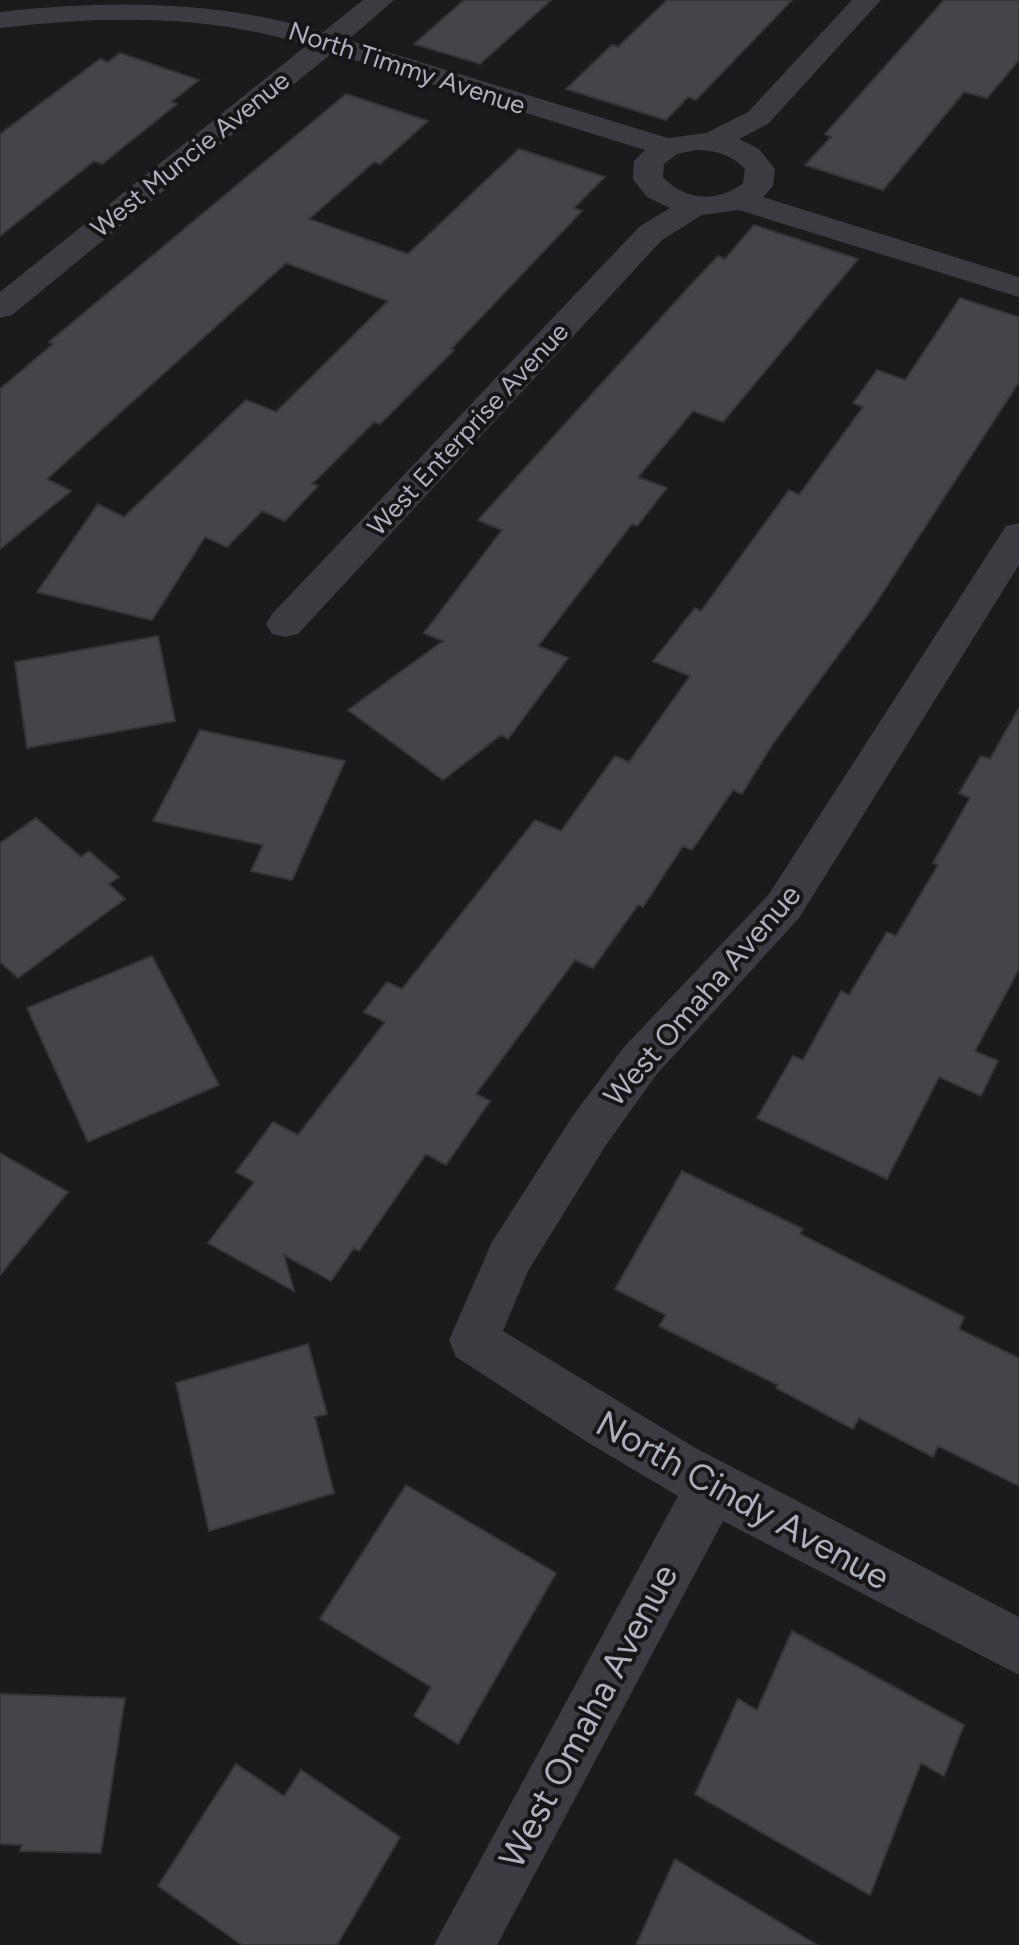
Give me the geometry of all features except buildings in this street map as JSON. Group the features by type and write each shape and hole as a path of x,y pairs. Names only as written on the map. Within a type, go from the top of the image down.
{"street":[{"name":"West Muncie Avenue","path":"0,308 380,0"},
{"path":"659,171 758,118 867,0"},
{"name":"North Timmy Avenue","path":"0,20 79,10 183,12 265,23 318,50 659,171 697,205"},
{"name":"North Timmy Avenue","path":"0,37 85,27 151,26 233,35 318,50"},
{"path":"750,177 758,118"},
{"path":"712,141 750,177 1019,287"},
{"name":"West Enterprise Avenue","path":"651,233 659,171"},
{"path":"697,205 750,177 1019,262"},
{"name":"West Enterprise Avenue","path":"285,624 651,233 697,205"},
{"name":"West Omaha Avenue","path":"474,1340 509,1258 589,1131 640,1061 784,906 1019,535"},
{"name":"North Cindy Avenue","path":"474,1340 561,1400 712,1487 1019,1647"},
{"name":"West Omaha Avenue","path":"464,1945 712,1487"}]}
